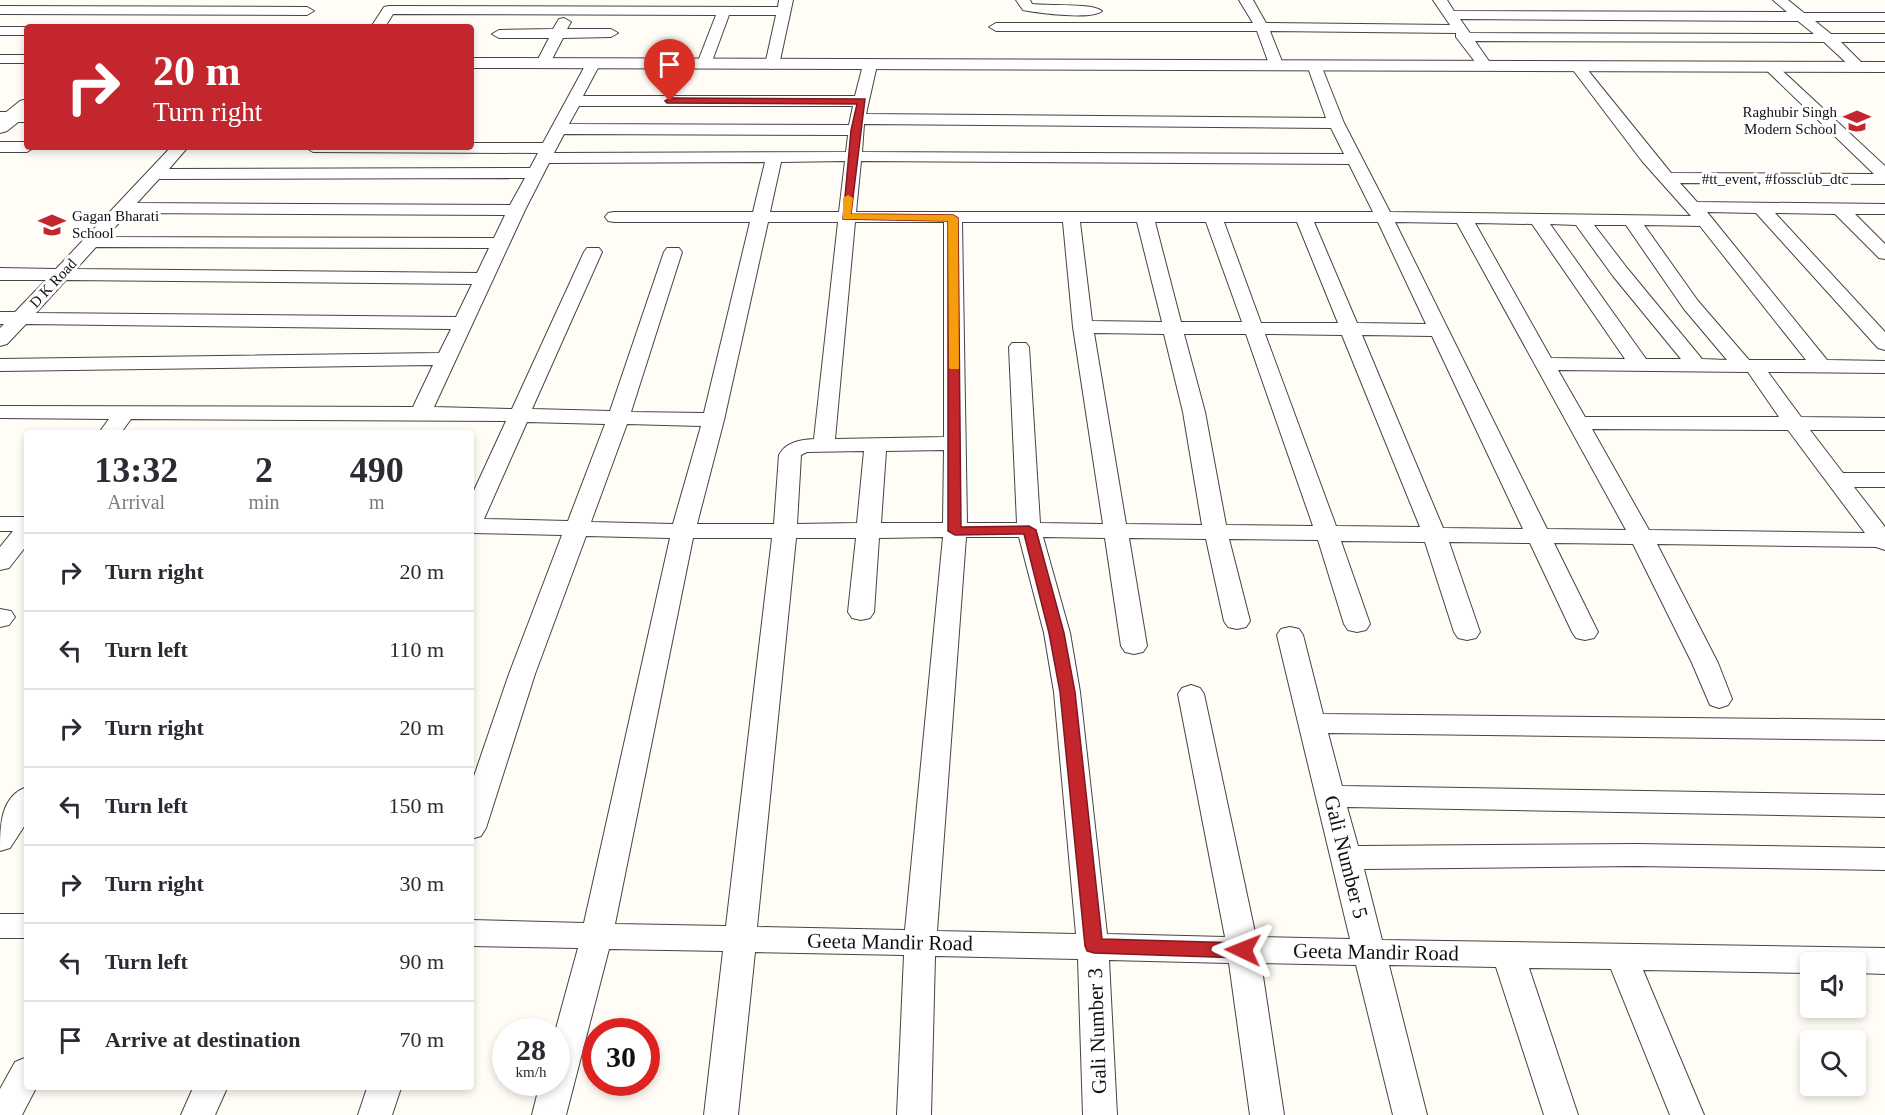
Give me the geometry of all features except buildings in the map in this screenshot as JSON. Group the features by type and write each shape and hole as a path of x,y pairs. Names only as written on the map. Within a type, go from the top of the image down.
{"street":[{"path":"130,24 157,0"},
{"path":"1023,0 1028,7 1037,9 1106,11"},
{"path":"1440,0 1460,33 1484,64"},
{"path":"1780,0 1828,38 1859,67"},
{"path":"380,24 394,5 574,5 724,11 785,6 772,65"},
{"path":"543,63 574,5"},
{"path":"1248,8 1262,27 1276,64"},
{"path":"0,10 307,11"},
{"path":"704,64 724,11"},
{"path":"1450,15 1885,17"},
{"path":"996,27 1262,27 1460,33 1885,38"},
{"path":"0,31 24,31"},
{"path":"499,34 611,33"},
{"path":"0,59 24,59"},
{"path":"474,63 1484,64 1885,67"},
{"path":"421,413 516,210 593,63"},
{"path":"1314,64 1336,123 1384,217 1585,632"},
{"path":"824,445 852,156 856,124 870,65"},
{"path":"1577,66 1821,366"},
{"path":"1769,66 1885,177"},
{"path":"574,101 862,101"},
{"path":"560,129 856,124 1336,123"},
{"path":"0,147 24,147"},
{"name":"D K Road","path":"0,340 177,150"},
{"path":"430,150 774,158 852,156 1354,159"},
{"path":"549,1115 597,936 683,531 713,420 774,158"},
{"path":"154,174 536,173"},
{"name":"#tt_event, #fossclub_dtc","path":"1666,178 1885,177"},
{"path":"1691,207 1885,209"},
{"path":"123,208 516,210"},
{"path":"1761,208 1885,344"},
{"path":"1840,209 1885,254"},
{"path":"614,217 1145,219 1384,217 1705,221"},
{"path":"1071,217 1083,327 1134,646"},
{"path":"914,1115 920,942 955,531 953,218"},
{"path":"1463,218 1641,537 1705,663 1719,699"},
{"path":"1145,219 1194,412 1216,532 1237,621"},
{"path":"1214,219 1327,533 1357,624"},
{"path":"1304,219 1434,534 1467,632"},
{"path":"1537,219 1639,364"},
{"path":"1581,219 1620,272 1696,365"},
{"path":"1631,220 1691,305 1748,365 1884,541"},
{"path":"91,242 500,243"},
{"path":"474,517 594,252"},
{"path":"474,819 522,674 618,419 673,252"},
{"path":"0,274 483,279"},
{"path":"0,318 462,323"},
{"path":"1083,327 1438,330"},
{"name":"Gali Number 3","path":"1019,347 1029,530 1057,633 1067,692 1094,946 1100,1115"},
{"path":"0,365 445,359"},
{"path":"1544,364 1885,367"},
{"path":"111,430 126,411"},
{"path":"0,412 421,413 713,420"},
{"path":"1576,423 1885,424"},
{"path":"721,1115 742,938 792,451 804,446 824,445 955,443"},
{"path":"861,612 876,444"},
{"path":"1837,480 1885,480"},
{"path":"0,524 24,524"},
{"path":"474,524 683,531 1029,530 1884,541"},
{"path":"0,563 24,533"},
{"name":"Gali Number 5","path":"1290,635 1410,1115"},
{"path":"1191,694 1243,950 1267,1115"},
{"path":"1312,723 1885,730"},
{"path":"1331,796 1885,806"},
{"path":"0,840 24,803"},
{"path":"1345,858 1636,855 1885,859"},
{"path":"0,926 24,926"},
{"name":"Geeta Mandir Road","path":"474,933 1885,962"},
{"path":"1508,954 1561,1115"},
{"path":"1622,957 1687,1115"},
{"path":"4,1115 24,1078"},
{"path":"198,1115 209,1090"},
{"path":"375,1115 383,1090"}],"slow traffic":[{"path":"848,198 846,217 953,218 955,367"}],"place":[{"name":"Raghubir Singh Modern School","path":"1857,121"},
{"name":"Gagan Bharati School","path":"52,225"}],"route":[{"path":"670,101 862,101 855,130 846,217 953,218 955,531 1029,530 1057,633 1067,692 1094,946 1243,950"}]}
